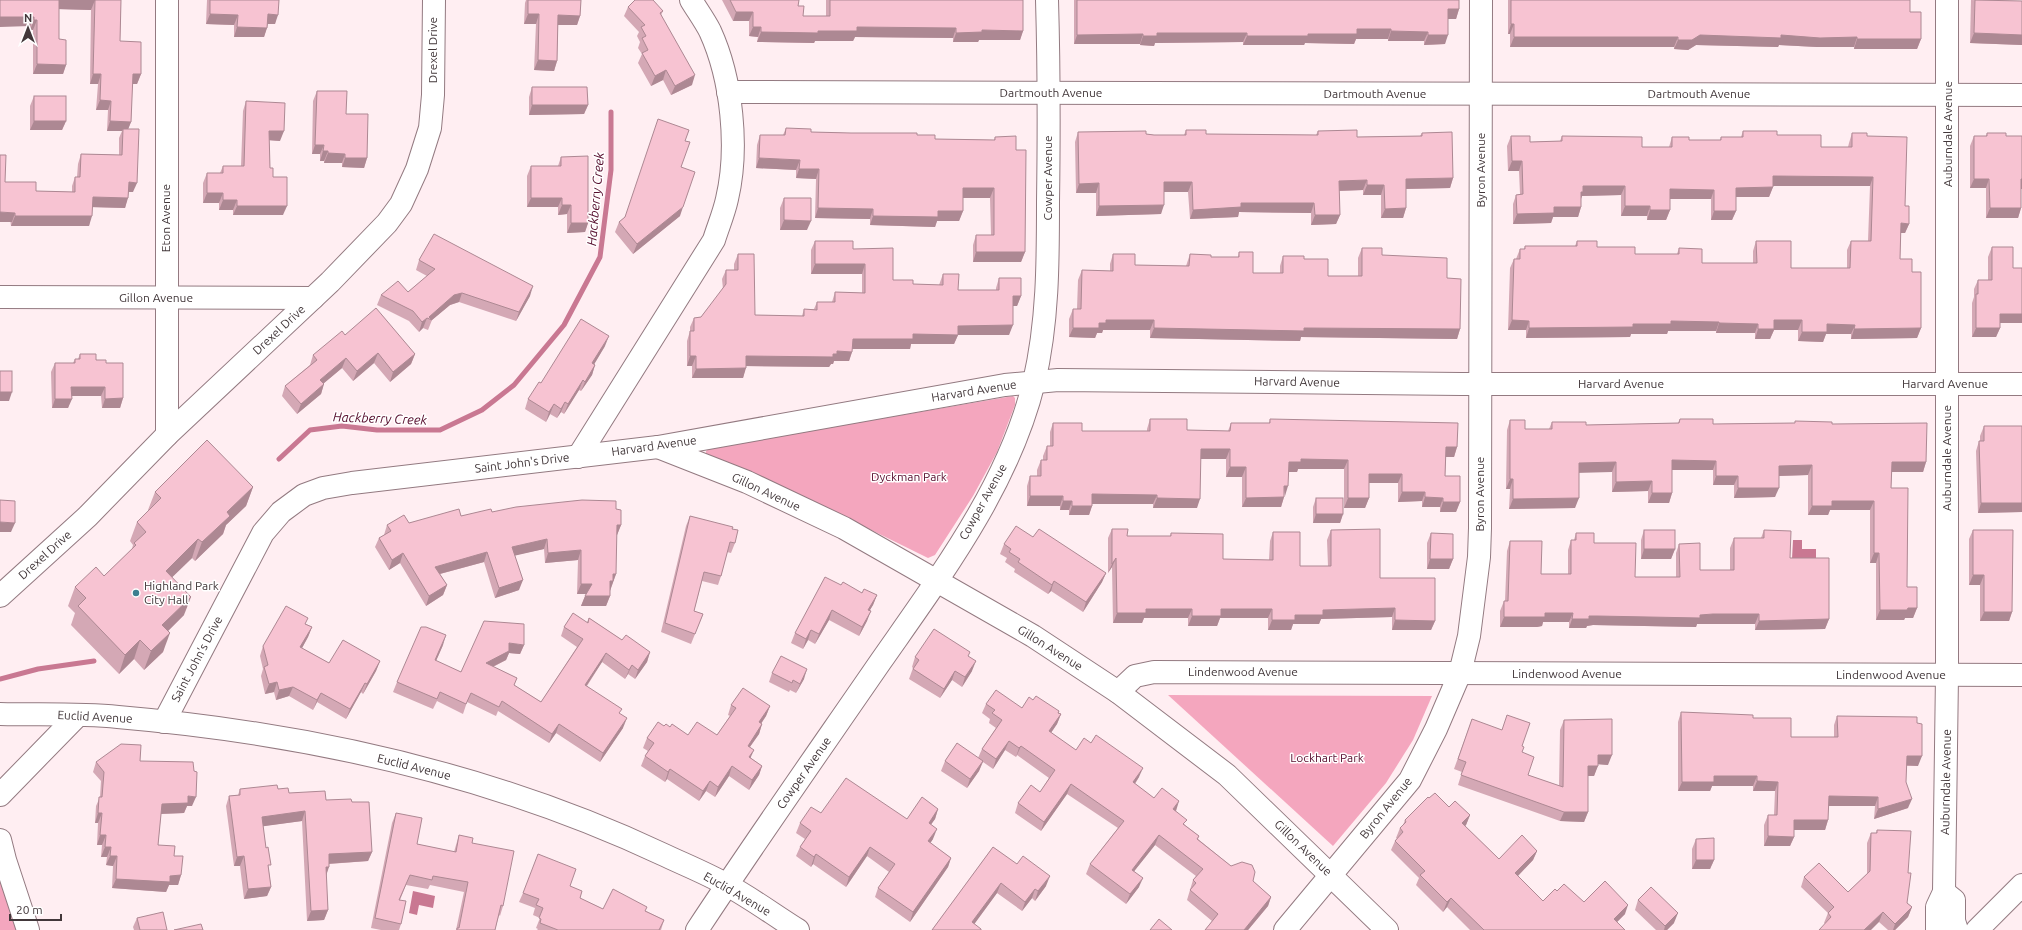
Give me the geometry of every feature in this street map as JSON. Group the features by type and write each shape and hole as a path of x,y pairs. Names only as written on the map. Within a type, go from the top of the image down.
{"street":[{"name":"Eton Avenue","path":"167,0 167,435"},
{"name":"Drexel Drive","path":"0,596 88,516 167,435 313,298 387,223 401,204 417,169 430,128 433,95 434,0"},
{"name":"Saint John's Drive","path":"164,722 263,533 290,504 304,495 323,488 352,483 578,457 714,240 727,200 732,166 732,135 728,92 719,54 710,30 691,0"},
{"name":"Cowper Avenue","path":"697,930 936,580 972,524 1004,467 1020,426 1034,382 1044,325 1047,288 1049,93 1047,0"},
{"name":"Byron Avenue","path":"1285,930 1410,780 1436,729 1460,673 1469,636 1479,557 1481,0"},
{"name":"Auburndale Avenue","path":"1937,930 1937,907 1944,892 1947,675 1947,0"},
{"name":"Dartmouth Avenue","path":"728,92 2022,95"},
{"name":"Gillon Avenue","path":"0,297 313,298"},
{"name":"Harvard Avenue","path":"578,457 658,447 1005,385 1058,380 1480,384 2022,384"},
{"name":"Gillon Avenue","path":"658,447 746,482 844,528 1033,636 1118,692 1227,775 1387,930"},
{"name":"Lindenwood Avenue","path":"1118,692 1135,676 1154,672 2022,675"},
{"name":"Euclid Avenue","path":"0,714 78,715 164,722 297,741 419,766 548,806 636,842 727,885 798,930"},
{"path":"0,795 78,715"},
{"path":"0,840 28,930"},
{"path":"1977,930 2022,884"},
{"path":"1944,892 1954,900 1954,921 1957,930"}],"green space":[{"name":"Dyckman Park","path":"1013,396 1015,398 1015,405 997,452 973,496 935,555 928,558 849,519 706,455 706,451 710,448"},
{"name":"Lockhart Park","path":"1168,695 1432,696 1413,740 1386,783 1333,846"},
{"path":"0,881 18,930 0,930"}],"shaded area":[{"path":"1793,540 1802,540 1802,549 1816,549 1816,559 1792,559"},
{"path":"413,891 435,896 433,908 419,905 417,915 409,913"}],"building":[{"path":"0,0 59,0 59,39 66,40 66,65 37,64 37,20 34,20 34,17 0,17"},
{"path":"95,0 121,0 120,41 141,42 141,74 133,74 131,122 110,121 111,101 100,100 101,74 93,74"},
{"path":"210,0 279,0 278,15 268,14 267,28 237,27 238,15 210,14"},
{"path":"528,0 581,0 580,16 558,15 557,61 538,60 539,14 528,14"},
{"path":"635,0 653,0 663,11 660,13 695,75 675,86 666,70 655,76 642,53 648,50 642,38 646,36 641,27 645,25 628,7"},
{"path":"730,0 799,0 798,6 804,6 803,16 830,16 830,0 1023,0 1023,31 982,30 982,32 956,33 956,28 857,27 857,31 818,31 818,33 761,32 761,27 753,27 753,12 736,12"},
{"path":"1077,0 1459,0 1459,9 1448,9 1448,35 1428,35 1428,32 1391,31 1391,29 1357,29 1357,34 1308,34 1308,36 1247,36 1247,33 1157,33 1157,36 1143,36 1143,34 1077,35"},
{"path":"1511,0 1910,0 1910,12 1921,12 1921,39 1857,39 1857,37 1820,38 1781,35 1781,38 1700,35 1692,40 1678,40 1678,37 1514,37 1514,24 1511,24"},
{"path":"1975,0 2022,1 2022,35 1974,33"},
{"path":"532,87 587,87 588,105 532,105"},
{"path":"317,91 347,91 346,114 368,114 367,158 345,158 345,154 328,153 328,151 323,151 324,145 315,145"},
{"path":"34,96 66,96 66,121 34,121"},
{"path":"246,101 285,103 284,131 269,131 270,168 273,168 273,177 287,177 287,206 237,206 237,200 223,200 223,193 207,193 207,173 223,173 223,166 244,166"},
{"path":"658,119 689,130 685,141 690,142 681,167 695,172 683,207 637,244 619,222 625,217"},
{"path":"786,128 811,129 811,132 917,133 917,135 935,135 935,139 995,140 995,137 1016,136 1016,150 1026,150 1025,252 976,252 976,235 994,235 994,188 963,188 963,211 938,211 938,217 873,216 873,209 818,208 819,169 799,169 800,160 759,158 760,135 785,135"},
{"path":"123,129 139,129 137,183 129,182 128,198 93,197 92,216 15,216 15,213 0,212 0,155 6,155 5,182 36,182 36,191 75,192 75,177 80,177 81,154 122,155"},
{"path":"1186,130 1206,130 1206,134 1318,135 1318,131 1357,130 1357,137 1422,136 1422,133 1452,132 1453,178 1406,179 1406,208 1385,209 1384,185 1367,185 1367,180 1339,181 1340,215 1315,215 1314,203 1241,203 1241,207 1193,210 1192,182 1164,182 1164,205 1099,206 1099,183 1079,184 1078,132 1146,131 1146,134 1154,135 1186,135"},
{"path":"1743,131 1777,131 1777,135 1821,135 1821,147 1852,147 1852,133 1867,133 1867,136 1907,137 1905,206 1909,206 1909,224 1901,223 1900,259 1912,259 1912,272 1921,272 1921,328 1854,329 1855,325 1827,324 1827,332 1802,332 1802,320 1774,320 1774,329 1758,329 1758,324 1671,321 1671,324 1633,324 1633,327 1529,328 1529,321 1512,320 1514,259 1520,259 1520,249 1525,249 1525,246 1577,246 1577,241 1597,241 1597,247 1635,247 1635,254 1679,254 1679,248 1702,249 1702,263 1757,263 1756,241 1791,241 1791,268 1850,268 1851,241 1871,241 1873,177 1773,176 1773,187 1736,188 1736,211 1714,211 1714,190 1670,189 1670,210 1650,210 1650,206 1625,206 1625,186 1583,186 1583,192 1581,192 1581,207 1554,207 1554,213 1517,214 1516,195 1523,194 1522,161 1512,161 1511,136 1530,136 1530,142 1562,141 1562,136 1642,137 1642,147 1672,147 1672,137 1689,137 1689,140 1721,140 1721,137 1743,137"},
{"path":"1987,133 2006,133 2006,136 2022,136 2021,208 1990,208 1989,179 1974,179 1974,136 1987,136"},
{"path":"588,156 588,223 571,223 571,205 562,205 562,198 531,198 531,166 561,166 561,157"},
{"path":"784,198 811,198 811,221 784,220"},
{"path":"434,234 533,286 519,312 462,293 454,295 429,317 432,320 427,318 422,322 413,311 381,295 398,281 408,292 435,269 419,260"},
{"path":"815,241 853,241 853,249 893,248 893,280 913,280 913,284 943,285 943,274 959,274 958,290 999,290 999,278 1021,278 1021,296 1013,296 1013,325 958,326 958,335 913,334 913,339 853,339 852,352 837,351 837,354 833,354 833,357 746,356 746,368 696,369 696,356 690,356 690,331 694,331 694,318 701,317 726,284 726,270 738,270 738,254 754,254 755,315 804,316 804,309 817,310 817,302 835,302 835,292 865,293 865,264 815,264"},
{"path":"1992,247 2013,247 2013,268 2022,268 2022,314 2000,314 2000,328 1976,328 1976,294 1978,294 1978,280 1992,280"},
{"path":"1362,248 1382,248 1382,255 1447,258 1447,278 1461,279 1460,329 1304,328 1304,331 1154,328 1154,320 1106,320 1106,323 1099,323 1099,328 1073,328 1073,309 1081,309 1082,270 1113,271 1113,254 1135,254 1135,265 1189,266 1190,254 1211,255 1211,257 1239,257 1239,252 1253,252 1253,273 1283,273 1283,256 1304,256 1304,259 1328,259 1328,276 1362,276"},
{"path":"376,308 415,354 393,372 378,353 357,371 346,358 320,380 324,384 301,404 285,386 317,360 313,355 342,331 345,335"},
{"path":"581,319 609,336 592,363 595,365 585,382 583,380 568,404 565,402 561,409 554,404 549,412 528,399 539,382 541,383"},
{"path":"80,354 96,354 96,360 106,360 106,363 123,363 123,398 105,399 105,387 71,387 72,399 55,399 55,363 75,363 75,359 80,359"},
{"path":"0,371 12,371 12,392 0,392"},
{"path":"1150,419 1187,419 1187,430 1230,431 1231,423 1270,423 1270,419 1458,423 1457,447 1446,447 1445,476 1460,476 1460,502 1443,502 1443,498 1425,497 1425,492 1402,492 1402,474 1369,474 1369,498 1348,498 1348,460 1301,459 1301,462 1289,462 1288,486 1284,486 1284,497 1246,498 1246,467 1230,467 1230,449 1201,449 1200,499 1157,498 1157,495 1092,494 1092,506 1072,506 1072,501 1063,501 1063,496 1030,496 1030,476 1041,476 1041,460 1047,460 1047,446 1053,446 1053,423 1082,423 1082,431 1150,431"},
{"path":"1680,419 1713,419 1713,424 1795,423 1795,421 1832,422 1832,424 1927,423 1926,462 1892,462 1891,488 1908,488 1907,587 1917,587 1917,608 1908,608 1907,610 1880,610 1879,553 1874,553 1874,501 1832,501 1832,506 1812,506 1812,465 1779,466 1779,488 1738,488 1738,476 1716,476 1716,461 1672,460 1672,493 1652,493 1652,481 1616,482 1616,462 1579,463 1579,498 1513,499 1513,479 1510,479 1510,420 1525,420 1525,429 1552,429 1552,422 1586,422 1586,425 1679,423"},
{"path":"1984,426 2022,426 2022,503 1981,503 1979,441 1984,441"},
{"path":"207,440 253,487 227,512 230,516 202,542 198,539 166,571 191,597 162,625 170,633 151,651 140,640 125,655 78,606 86,598 75,587 96,567 104,576 136,545 134,543 146,532 137,522 161,498 155,492"},
{"path":"1316,498 1343,498 1343,514 1316,514"},
{"path":"0,500 15,501 15,523 0,522"},
{"path":"582,500 616,501 616,509 621,510 621,525 617,525 616,574 613,574 613,581 610,581 610,596 585,596 592,584 581,584 581,550 548,553 547,539 512,547 523,580 499,588 487,552 435,567 447,585 429,596 403,553 392,560 379,538 391,531 387,525 404,515 409,523 459,509 461,516 491,509 492,512 516,507"},
{"path":"690,516 733,527 732,529 738,530 735,543 730,542 721,576 704,572 694,611 703,614 695,634 665,623"},
{"path":"1016,526 1033,537 1039,529 1106,573 1086,602 1054,581 1052,585 1018,562 1020,559 1009,552 1011,549 1004,544"},
{"path":"1112,529 1128,529 1127,536 1171,536 1171,533 1223,534 1223,559 1273,560 1273,532 1300,532 1300,566 1331,566 1331,530 1380,529 1380,578 1435,578 1435,621 1395,620 1395,608 1323,610 1323,615 1295,615 1295,620 1272,620 1272,609 1221,609 1221,616 1192,616 1192,609 1146,609 1146,613 1117,613 1116,558 1112,564"},
{"path":"1644,530 1675,530 1675,549 1644,549"},
{"path":"1764,530 1791,531 1790,558 1829,558 1829,619 1759,621 1759,614 1713,614 1700,615 1700,618 1589,616 1589,619 1572,619 1573,613 1545,613 1545,617 1504,617 1504,601 1508,601 1510,541 1542,541 1541,574 1571,574 1571,540 1576,540 1576,533 1594,533 1594,543 1636,543 1635,577 1680,577 1679,544 1700,543 1700,570 1734,570 1734,538 1764,538"},
{"path":"1973,530 2013,530 2012,612 1984,612 1984,575 1973,575"},
{"path":"1431,533 1453,534 1453,559 1430,559"},
{"path":"825,577 841,585 843,582 862,593 864,589 877,595 868,610 871,611 862,627 832,610 819,634 811,630 806,639 795,633"},
{"path":"286,606 308,618 305,624 312,627 300,647 329,663 343,640 380,661 350,709 321,693 317,700 293,687 279,690 277,682 269,684 264,667 268,665 263,646"},
{"path":"573,613 588,623 589,618 622,640 626,635 650,652 638,670 632,665 629,670 606,653 585,685 622,709 619,713 627,718 603,753 559,724 552,734 502,701 499,707 471,693 466,704 440,692 437,699 397,682 421,627 426,627 446,635 435,660 461,672 484,621 524,624 524,645 509,643 509,651 486,663 517,678 514,685 541,702 583,639 564,627"},
{"path":"934,629 970,652 968,656 976,661 965,677 955,671 944,689 913,669 919,660 915,657"},
{"path":"781,656 807,669 800,684 793,680 792,683 772,673"},
{"path":"743,688 770,706 759,722 762,724 748,746 754,750 749,757 762,766 752,780 732,766 718,787 710,781 703,791 670,769 668,772 645,756 654,743 647,738 658,722 664,726 666,724 670,727 672,724 688,735 697,722 717,735 736,708 731,705"},
{"path":"996,690 1022,708 1029,697 1033,700 1036,696 1059,711 1058,713 1061,714 1049,731 1076,750 1084,738 1091,743 1096,735 1143,768 1133,782 1154,798 1162,788 1179,801 1173,809 1187,820 1183,824 1199,836 1197,839 1231,866 1242,862 1252,865 1255,872 1253,881 1271,897 1244,930 1205,930 1218,914 1190,890 1196,883 1193,880 1203,869 1159,835 1132,870 1143,878 1130,894 1090,864 1124,821 1071,784 1044,822 1018,803 1031,785 1040,792 1055,770 1021,746 1019,748 1009,741 996,759 982,749 1002,720 992,713 995,710 986,704"},
{"path":"1681,712 1753,715 1753,718 1791,718 1791,737 1838,737 1837,716 1917,717 1917,723 1922,724 1922,756 1907,756 1906,782 1912,799 1878,809 1878,797 1829,796 1828,820 1794,820 1794,837 1768,836 1768,815 1777,815 1778,782 1757,781 1757,776 1714,776 1714,782 1682,782"},
{"path":"1507,715 1530,723 1522,746 1524,747 1522,752 1534,757 1528,775 1563,787 1564,720 1612,719 1612,755 1598,755 1598,766 1588,766 1588,812 1564,812 1461,775 1466,762 1458,759 1472,719 1502,730"},
{"path":"957,743 983,761 970,779 945,761"},
{"path":"121,744 141,745 140,761 193,762 194,771 197,772 196,797 188,796 188,803 162,804 158,845 175,846 174,856 183,856 181,875 170,876 170,882 116,879 117,856 110,856 111,847 105,847 106,835 100,835 102,813 98,813 99,797 102,797 104,772 96,762"},
{"path":"846,778 907,819 922,797 938,809 929,823 937,829 928,841 951,858 913,912 878,888 895,864 870,847 849,877 816,854 814,857 800,847 811,831 800,823 811,807 821,813"},
{"path":"277,785 278,789 288,788 289,793 325,791 326,800 351,799 352,802 369,802 372,852 329,854 329,867 326,867 328,910 311,911 305,811 262,817 266,848 268,847 271,865 268,865 271,887 248,889 244,856 237,857 229,796 240,795 240,789"},
{"path":"1435,793 1449,807 1455,801 1470,815 1462,823 1499,859 1522,835 1537,851 1515,873 1543,901 1555,889 1557,891 1564,884 1584,902 1605,881 1628,905 1614,919 1625,930 1484,930 1451,898 1447,902 1420,875 1425,871 1395,841 1403,832 1400,828 1406,822 1405,820 1428,797 1429,798"},
{"path":"396,813 422,818 417,844 456,852 459,835 473,838 472,843 514,851 503,906 501,905 495,930 457,930 457,928 459,928 468,882 433,876 432,880 410,875 399,900 406,901 401,924 375,918"},
{"path":"1877,830 1911,831 1908,873 1911,873 1907,903 1912,907 1895,924 1883,912 1864,930 1819,930 1831,917 1828,913 1834,907 1804,877 1819,863 1848,892 1870,871 1871,833 1877,833"},
{"path":"1714,838 1714,860 1696,860 1696,839"},
{"path":"993,847 1017,864 1023,856 1050,876 1038,891 1035,889 1025,902 1001,883 972,922 981,930 932,930"},
{"path":"538,854 576,869 570,886 582,891 580,898 603,909 613,889 647,907 645,911 664,920 659,930 558,930 540,923 541,919 539,918 543,908 536,905 539,899 523,893"},
{"path":"1651,887 1678,913 1665,926 1638,900"},
{"path":"163,912 167,930 140,930 137,918"},
{"path":"1159,919 1172,930 1150,930"},
{"path":"201,924 203,930 174,930"}],"waterway":[{"name":"Hackberry Creek","path":"279,459 310,430 342,426 377,430 440,430 482,410 514,385 564,325 600,257 611,170 611,112"},
{"name":"Hackberry Creek","path":"0,679 38,669 94,661"}],"place":[{"name":"Highland Park City Hall","path":"136,593"}]}
